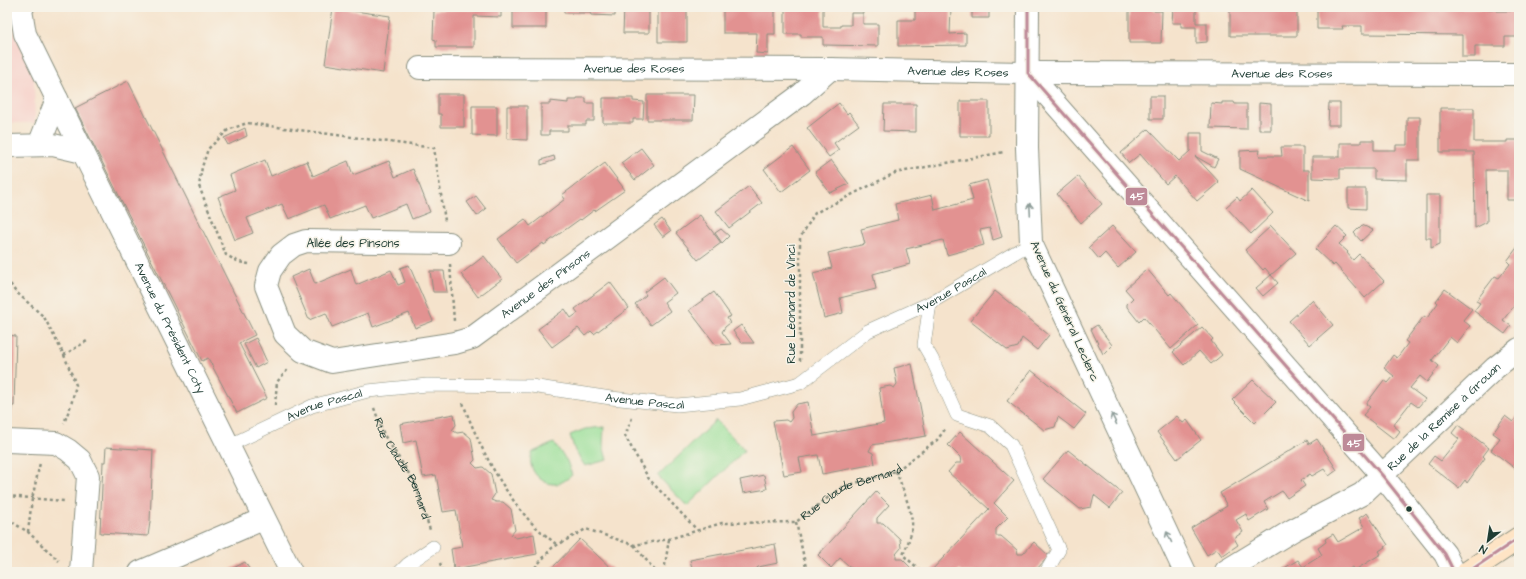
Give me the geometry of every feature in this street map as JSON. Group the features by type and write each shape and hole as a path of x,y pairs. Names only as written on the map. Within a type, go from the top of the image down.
{"street":[{"name":"Avenue du Président Coty","path":"23,7 21,10 24,34 291,572"},
{"name":"Avenue du Général Leclerc","path":"1028,7 1027,148 1032,242 1185,572"},
{"name":"Avenue des Roses","path":"420,68 830,69 1028,73 1519,74"},
{"name":"Avenue des Pinsons","path":"270,270 266,286 285,334 303,351 332,362 455,343 472,338 802,94 830,69"},
{"path":"1028,73 1382,475 1445,554 1454,572"},
{"path":"46,145 57,99"},
{"path":"7,146 46,145 83,152"},
{"name":"Allée des Pinsons","path":"270,270 281,255 294,245 306,242 449,243"},
{"name":"Rue de la Remise à Grouan","path":"1226,571 1292,530 1362,494 1495,368 1519,349"},
{"path":"7,441 56,443 68,450 80,460 88,476 86,503 72,569"},
{"path":"140,572 264,519"},
{"path":"1468,572 1519,538"}],"lane":[{"name":"Avenue Pascal","path":"228,446 312,406 368,391 427,385 530,386 677,405 740,399 800,383 868,331 930,303 1032,242"},
{"path":"930,303 924,345 932,359 957,415 990,426 1011,445 1059,550 1046,572"},
{"path":"400,572 408,564 433,547"}],"path":[{"path":"270,270 239,262 226,254 199,186 202,167 208,149 228,130 247,123 434,148 449,243 455,343"},
{"name":"Rue Léonard de Vinci","path":"800,383 800,238 815,213 895,173 1027,148"},
{"path":"7,279 15,291 44,317 64,356 87,341"},
{"path":"273,424 277,382 303,351"},
{"path":"452,385 463,402 469,420 501,481 531,522 557,544"},
{"name":"Rue Claude Bernard","path":"368,391 384,435 415,483 429,526 433,547 443,572"},
{"path":"640,401 625,436 649,479 697,530"},
{"name":"Rue Claude Bernard","path":"531,572 557,544 586,529 634,545 669,539 722,523 796,522 842,487 896,471 937,440 957,415"},
{"path":"896,471 912,522 910,539 903,555 920,570"},
{"path":"7,496 86,503"},
{"path":"7,519 28,532 54,558 72,569"},
{"path":"796,522 807,572"},
{"path":"664,572 669,539"},
{"path":"634,545 656,572"}],"shaded area":[{"path":"7,14 34,77 35,123 7,123"}],"green space":[{"path":"716,420 745,450 687,506 658,476"},
{"path":"604,427 603,445 607,460 585,466 575,451 570,435 585,429"},
{"path":"554,443 567,461 572,475 558,484 548,483 538,477 532,468 531,462 533,452"}],"building":[{"path":"474,7 501,7 501,17 474,16 474,47 436,47 436,40 433,39 434,10 474,10"},
{"path":"513,7 546,7 546,28 513,28"},
{"path":"564,7 615,7 615,16 591,15 590,13 564,13"},
{"path":"624,7 649,7 649,33 623,33"},
{"path":"723,7 757,7 757,9 775,9 775,34 768,34 768,54 756,53 757,33 723,33"},
{"path":"785,7 823,7 823,27 841,27 841,25 851,25 851,13 863,13 863,24 878,24 878,46 823,45 823,37 801,37 801,34 785,34"},
{"path":"923,7 951,7 950,34 966,33 966,45 898,46 898,20 915,20 915,10 923,10"},
{"path":"972,7 989,7 989,18 972,18"},
{"path":"1129,7 1153,7 1154,11 1162,11 1161,43 1129,43"},
{"path":"1173,7 1196,7 1196,23 1207,23 1207,42 1196,43 1196,27 1181,27 1181,23 1172,23"},
{"path":"1230,7 1297,8 1297,36 1230,36"},
{"path":"1317,7 1462,7 1462,9 1496,9 1496,11 1511,11 1511,7 1519,7 1519,37 1505,37 1505,46 1475,46 1475,57 1462,57 1462,35 1362,34 1362,26 1342,26 1343,29 1317,29"},
{"path":"333,8 390,16 383,73 325,64"},
{"path":"658,9 687,9 687,42 658,42"},
{"path":"128,81 255,335 239,343 267,398 237,413 208,358 202,361 75,108"},
{"path":"438,94 464,94 464,127 441,127 441,114 438,114"},
{"path":"647,95 694,95 693,120 647,120"},
{"path":"1150,96 1163,96 1163,119 1150,119"},
{"path":"577,98 586,98 586,103 594,103 594,121 586,121 586,125 568,125 568,131 549,131 549,135 541,135 541,104 550,104 550,101 568,103 568,100 577,100"},
{"path":"603,98 633,98 633,101 644,102 643,119 633,119 633,123 603,123"},
{"path":"960,101 989,101 989,136 960,136"},
{"path":"1222,102 1247,104 1247,129 1210,128 1211,103 1222,104"},
{"path":"839,103 847,114 849,112 859,125 834,143 839,150 829,157 807,128"},
{"path":"1259,103 1271,104 1271,130 1259,130"},
{"path":"1329,103 1340,103 1340,125 1328,125"},
{"path":"884,104 916,104 916,132 883,131"},
{"path":"472,106 497,106 497,136 472,135"},
{"path":"507,106 527,106 527,140 507,139"},
{"path":"1440,108 1474,108 1474,142 1507,142 1507,140 1519,140 1519,170 1517,170 1519,200 1507,200 1507,170 1486,170 1487,222 1475,228 1474,152 1440,152"},
{"path":"1407,117 1420,117 1420,160 1407,160 1407,180 1374,179 1374,169 1340,169 1340,179 1312,178 1312,157 1340,157 1340,143 1361,143 1361,140 1374,140 1374,150 1396,150 1396,145 1407,145"},
{"path":"245,128 247,136 228,145 224,138"},
{"path":"1148,129 1179,161 1190,151 1190,133 1202,133 1202,151 1218,159 1214,167 1195,156 1219,182 1197,201 1175,176 1166,184 1140,154 1129,163 1121,153"},
{"path":"793,147 810,170 781,192 764,169"},
{"path":"1281,147 1303,147 1303,170 1309,170 1309,201 1240,169 1240,151 1260,150 1259,156 1282,156"},
{"path":"641,148 654,165 635,180 621,163"},
{"path":"554,156 555,160 541,165 541,160"},
{"path":"265,160 271,176 307,161 313,176 348,161 353,175 389,161 395,177 413,169 430,212 412,219 406,204 371,218 365,205 330,219 324,205 289,219 282,204 247,218 253,233 235,240 218,197 235,190 230,175"},
{"path":"831,160 849,184 830,193 815,172"},
{"path":"605,163 625,190 595,211 594,210 581,220 580,219 544,245 543,243 516,263 498,239 525,219 530,226 565,199 562,195"},
{"path":"1078,176 1102,204 1081,223 1057,194"},
{"path":"987,180 1002,237 993,240 990,228 980,230 984,245 947,255 943,240 906,249 910,264 873,274 876,289 840,298 843,313 824,318 813,273 832,268 828,253 865,244 861,229 898,220 895,204 932,195 935,210 973,200 969,185"},
{"path":"749,186 762,203 729,228 716,211"},
{"path":"1348,189 1366,189 1366,209 1348,208"},
{"path":"1252,190 1273,213 1251,234 1226,207 1237,197 1240,201"},
{"path":"1426,195 1440,195 1440,244 1431,248 1431,238 1426,238"},
{"path":"476,196 486,209 477,216 467,202"},
{"path":"700,215 721,243 698,260 676,233"},
{"path":"662,219 671,231 663,237 654,225"},
{"path":"1362,225 1373,230 1361,241 1354,233"},
{"path":"1112,226 1136,252 1118,268 1105,253 1099,259 1089,247"},
{"path":"1271,226 1296,253 1271,275 1265,268 1263,270 1245,250"},
{"path":"1336,226 1347,236 1339,244 1348,252 1347,253 1353,260 1359,254 1384,281 1365,298 1335,264 1333,266 1315,249"},
{"path":"721,229 729,236 722,243 715,233"},
{"path":"1519,245 1519,300 1503,320 1511,326 1505,334 1474,311 1480,303 1476,301 1495,276 1499,278 1510,264 1507,261"},
{"path":"484,256 502,279 478,297 461,274"},
{"path":"409,265 433,321 415,328 409,313 373,327 368,313 332,327 326,313 309,320 291,277 309,269 315,284 351,269 356,285 391,270 398,285 405,282 400,268"},
{"path":"1147,269 1169,295 1171,293 1198,325 1171,349 1144,317 1139,322 1127,307 1127,304 1133,298 1125,289"},
{"path":"430,271 444,271 447,292 433,292"},
{"path":"1271,275 1278,283 1263,296 1256,288"},
{"path":"664,277 676,293 664,302 670,311 651,325 635,304 646,295 644,292"},
{"path":"610,282 629,308 594,334 591,331 585,336 578,328 552,347 538,329 565,309 571,318 578,313 575,309"},
{"path":"1445,289 1472,309 1463,320 1470,326 1457,343 1450,337 1432,360 1439,366 1427,382 1420,376 1410,388 1425,399 1418,407 1411,402 1393,425 1400,431 1394,439 1363,415 1370,407 1366,404 1384,380 1388,383 1394,376 1384,368 1393,355 1397,358 1408,343 1405,341 1424,316 1427,318 1438,303 1436,301"},
{"path":"995,291 1049,335 1037,350 1022,338 1018,347 1007,350 970,321"},
{"path":"714,292 731,316 727,318 730,323 722,332 731,344 716,345 689,310"},
{"path":"1312,300 1333,325 1310,345 1289,321"},
{"path":"741,325 754,343 742,343 733,331"},
{"path":"1097,325 1112,345 1103,354 1091,329"},
{"path":"1202,327 1213,339 1211,341 1222,355 1211,364 1199,351 1184,365 1173,352"},
{"path":"7,335 16,336 14,406 12,406 11,421 7,421"},
{"path":"256,338 267,362 256,368 244,344"},
{"path":"912,364 926,436 872,445 869,451 873,453 875,464 822,474 818,455 799,458 802,472 784,475 773,421 786,420 789,422 792,418 791,412 797,404 808,402 814,436 884,423 879,388 890,386 894,388 897,384 894,368"},
{"path":"1031,370 1086,414 1074,429 1058,417 1055,427 1044,430 1007,401"},
{"path":"1253,380 1276,402 1255,423 1232,400"},
{"path":"454,414 456,425 452,430 457,433 464,432 471,438 475,460 472,463 477,468 483,467 491,474 495,494 491,500 503,502 511,509 515,530 511,535 516,538 534,534 537,554 454,569 451,549 462,547 456,510 443,512 436,475 423,477 416,440 403,443 400,424"},
{"path":"1519,414 1519,468 1517,470 1491,450 1500,438 1493,433 1505,416 1513,422"},
{"path":"1177,416 1183,423 1187,420 1201,440 1177,459 1157,432"},
{"path":"1458,425 1489,448 1483,456 1485,458 1467,483 1465,480 1459,488 1428,464 1434,456 1441,461 1459,439 1452,433"},
{"path":"960,432 1014,481 994,503 1008,517 996,529 996,536 1001,536 1017,550 1018,554 1023,554 1034,542 1049,556 1034,572 961,572 959,570 957,572 930,572 989,509 948,472 956,463 961,463 960,457 948,445"},
{"path":"1317,439 1337,470 1329,476 1324,469 1312,476 1310,474 1301,480 1305,486 1287,498 1282,491 1264,502 1268,509 1249,521 1246,514 1236,520 1243,532 1234,538 1238,545 1222,556 1217,549 1207,555 1191,528 1227,506 1220,493 1307,440 1309,444"},
{"path":"106,447 153,450 148,536 100,533 103,462 105,462"},
{"path":"1068,450 1122,493 1110,508 1094,495 1091,507 1080,509 1043,479"},
{"path":"764,475 767,489 743,493 740,480"},
{"path":"876,492 889,505 877,518 877,523 883,523 900,539 901,548 896,554 896,559 902,559 915,572 856,572 840,558 831,568 818,555"},
{"path":"1367,513 1388,545 1379,551 1381,554 1355,570 1353,567 1344,572 1282,572 1281,570 1298,560 1303,567 1322,555 1318,548 1326,542 1325,539 1333,534 1338,542 1364,527 1359,518"},
{"path":"580,539 615,572 559,572 553,567"},
{"path":"775,544 778,563 758,567 755,570 759,572 693,572 690,560"},
{"path":"245,562 251,572 226,572"}],"transit line":[{"name":"45","path":"1028,7 1028,73"},
{"name":"45","path":"1028,73 1382,475 1445,554 1454,572"},
{"name":"45","path":"1468,572 1519,538"}]}
